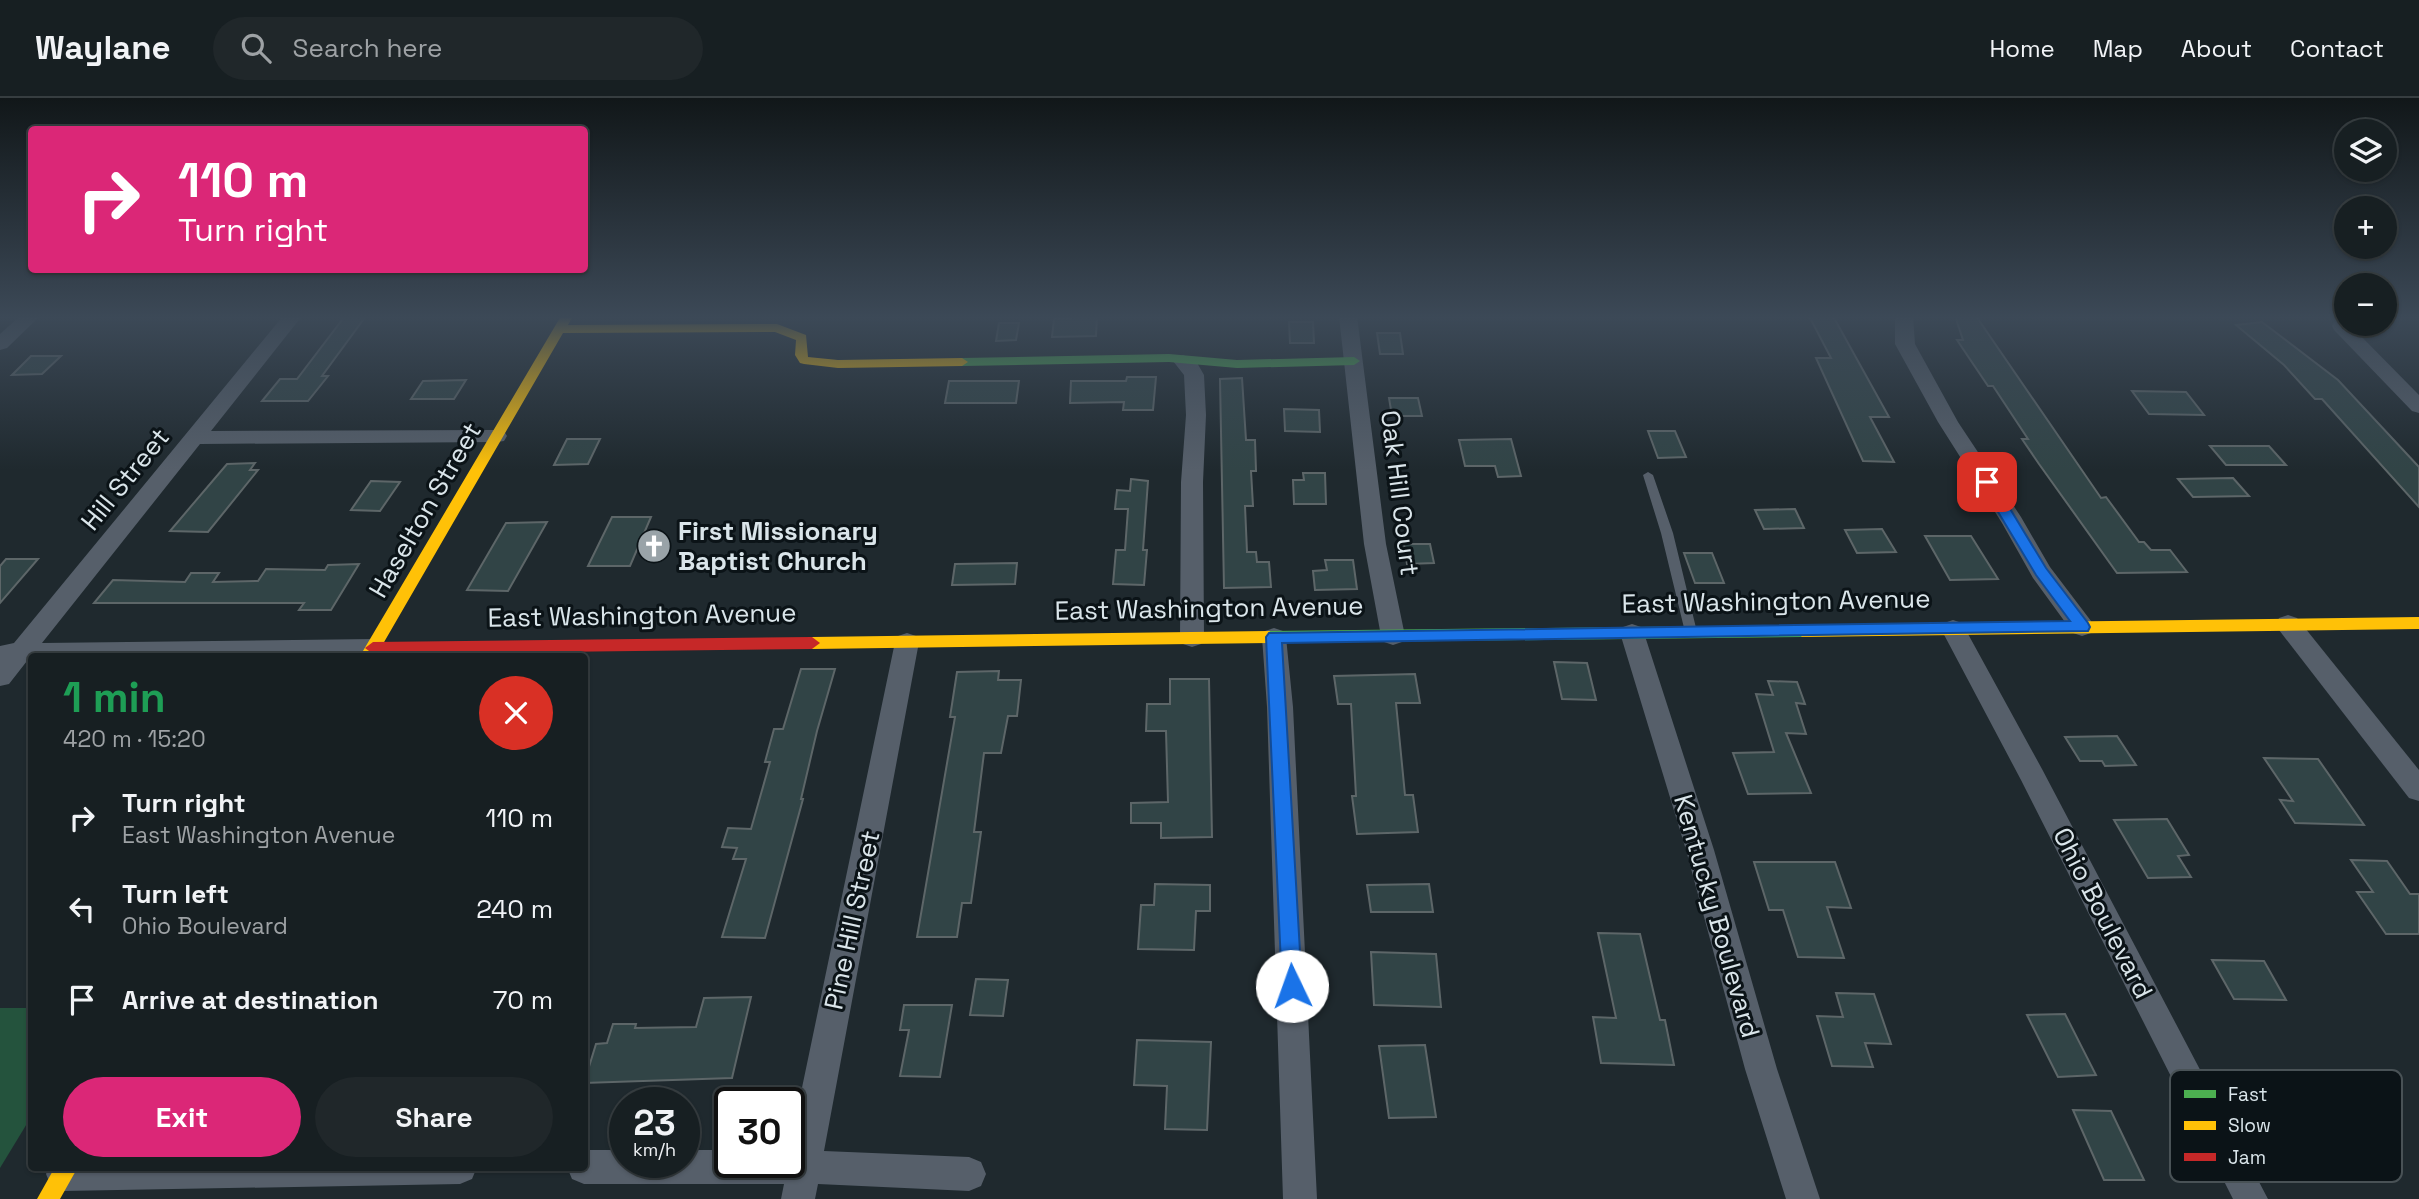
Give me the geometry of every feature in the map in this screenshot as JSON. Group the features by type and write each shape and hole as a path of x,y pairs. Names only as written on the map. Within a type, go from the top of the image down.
{"street":[{"name":"Hill Street","path":"0,677 10,652 195,438 252,367"},
{"name":"Haselton Street","path":"370,652 537,367"},
{"path":"1190,367 1194,375 1196,415 1192,482 1192,638"},
{"name":"Oak Hill Court","path":"1355,367 1375,544 1393,636"},
{"path":"1918,367 2041,572 2082,627"},
{"path":"2381,367 2419,407"},
{"path":"195,438 497,436"},
{"name":"East Washington Avenue","path":"10,652 370,652 907,642 2419,623"},
{"path":"2288,624 2419,790"},
{"name":"Ohio Boulevard","path":"1953,629 2184,1070"},
{"name":"Kentucky Boulevard","path":"1632,633 1700,850 1761,1069 1803,1199"},
{"path":"1274,637 1280,707 1300,1199"},
{"name":"Pine Hill Street","path":"805,1167 907,642"},
{"path":"588,1167 714,1167"},
{"path":"805,1167 969,1174"},
{"path":"59,1180 337,1171"},
{"name":"Pine Hill Street","path":"799,1199 803,1178"},
{"name":"Ohio Boulevard","path":"2242,1182 2251,1199"}],"lane":[{"path":"1648,475 1670,538 1678,586 1691,632"}],"green space":[{"path":"0,1008 28,1008 28,1122 0,1168"}],"building":[{"path":"20,367 49,367 42,374 12,375"},
{"path":"306,367 328,367 322,376 328,376 308,401 262,401 280,379 297,379"},
{"path":"1820,367 1861,367 1889,417 1870,417 1894,462 1863,461"},
{"path":"1975,367 2011,367 2101,498 2106,497 2139,542 2144,542 2151,550 2170,550 2187,572 2117,573 2022,439 2028,439 1993,386 1988,386"},
{"path":"2286,367 2321,367 2338,380 2419,467 2419,507 2322,399 2315,399"},
{"path":"1127,377 1156,377 1153,410 1123,410 1124,402 1070,403 1071,381 1126,381"},
{"path":"1242,378 1246,440 1255,440 1256,471 1251,471 1253,506 1245,506 1247,552 1256,552 1257,562 1269,562 1271,587 1224,588 1220,379"},
{"path":"466,380 454,399 411,399 423,381"},
{"path":"949,381 1019,381 1016,403 945,403"},
{"path":"2132,391 2186,392 2204,415 2149,414"},
{"path":"1389,398 1418,398 1422,416 1392,416"},
{"path":"1284,409 1319,410 1320,432 1285,431"},
{"path":"1648,431 1675,431 1686,457 1658,458"},
{"path":"567,439 600,439 588,464 554,465"},
{"path":"1511,439 1521,476 1498,477 1495,466 1465,466 1459,440"},
{"path":"2210,446 2269,446 2286,465 2226,465"},
{"path":"255,463 250,470 258,470 208,532 170,531 227,464"},
{"path":"1303,473 1325,473 1326,504 1294,504 1293,480 1304,480"},
{"path":"2233,478 2249,496 2193,497 2178,479"},
{"path":"1131,479 1148,481 1143,550 1147,550 1144,585 1113,584 1116,550 1125,550 1128,509 1115,509 1117,490 1130,491"},
{"path":"371,481 400,482 380,511 351,510"},
{"path":"1795,509 1804,528 1764,529 1755,510"},
{"path":"612,517 651,517 630,566 588,566"},
{"path":"547,522 508,591 467,590 506,523"},
{"path":"1882,529 1896,552 1857,553 1845,530"},
{"path":"1925,536 1971,536 1998,579 1950,580"},
{"path":"1404,544 1430,544 1434,563 1407,564"},
{"path":"1684,553 1712,553 1724,583 1695,583"},
{"path":"6,559 38,559 0,603 0,566"},
{"path":"1325,560 1353,560 1357,589 1315,590 1313,571 1327,570"},
{"path":"1017,563 1015,584 952,585 955,564"},
{"path":"359,564 331,610 299,610 304,603 94,603 113,580 185,582 191,573 219,573 213,582 258,581 266,569 325,570 328,565"},
{"path":"1554,662 1587,663 1596,700 1562,699"},
{"path":"801,669 835,669 765,938 722,937 746,859 733,859 737,848 722,847 728,828 751,829 770,762 765,762 774,729 783,729"},
{"path":"999,671 998,680 1021,680 1017,716 1008,716 1001,753 984,753 974,832 981,832 971,903 962,903 957,937 917,937 955,717 950,717 957,672"},
{"path":"1415,674 1420,703 1396,703 1405,795 1413,795 1418,832 1357,834 1352,796 1356,796 1351,704 1338,704 1334,676"},
{"path":"1170,679 1209,679 1212,837 1161,838 1161,823 1131,823 1131,803 1168,802 1166,731 1146,731 1147,704 1170,704"},
{"path":"1768,681 1797,682 1805,704 1796,703 1806,734 1786,733 1811,793 1748,794 1733,753 1774,752 1756,694 1773,695"},
{"path":"2117,736 2136,765 2105,766 2102,761 2080,761 2065,737"},
{"path":"2264,758 2318,759 2364,825 2295,823 2280,800 2293,801"},
{"path":"2167,819 2189,855 2178,856 2191,877 2148,878 2114,820"},
{"path":"2351,860 2387,861 2410,894 2419,894 2419,934 2386,934 2357,892 2373,892"},
{"path":"1754,862 1835,862 1851,908 1827,907 1844,958 1798,957 1783,910 1769,910"},
{"path":"1155,884 1210,885 1210,911 1196,911 1194,950 1138,949 1141,905 1154,905"},
{"path":"1429,884 1433,912 1371,912 1367,885"},
{"path":"1598,933 1640,934 1660,1020 1665,1020 1674,1065 1601,1063 1593,1017 1616,1018"},
{"path":"1371,952 1436,954 1441,1007 1374,1005"},
{"path":"2212,960 2264,961 2286,1000 2234,999"},
{"path":"976,979 1008,980 1003,1016 970,1015"},
{"path":"1836,993 1874,994 1891,1044 1865,1043 1873,1067 1832,1066 1817,1016 1843,1017"},
{"path":"751,997 732,1078 588,1083 588,1070 596,1044 607,1043 613,1024 636,1024 635,1028 696,1027 704,998"},
{"path":"904,1005 952,1005 940,1077 900,1076 909,1030 900,1030"},
{"path":"2065,1014 2096,1075 2058,1077 2027,1015"},
{"path":"1137,1040 1211,1042 1207,1130 1165,1129 1167,1086 1134,1085"},
{"path":"1425,1045 1436,1117 1389,1118 1379,1046"},
{"path":"2073,1110 2111,1111 2144,1180 2104,1180"}],"traffic: fast":[{"path":"1269,637 1802,631"}],"traffic: slow":[{"path":"370,653 537,367"},
{"path":"1802,631 2419,623"},
{"path":"812,643 1269,637"},
{"path":"48,1199 65,1171"}],"traffic: jam":[{"path":"373,648 812,643"}],"place":[{"name":"First Missionary Baptist Church","path":"654,546"}],"route":[{"path":"1292,986 1280,707 1274,637 2082,627 2041,572 1987,482"}]}
